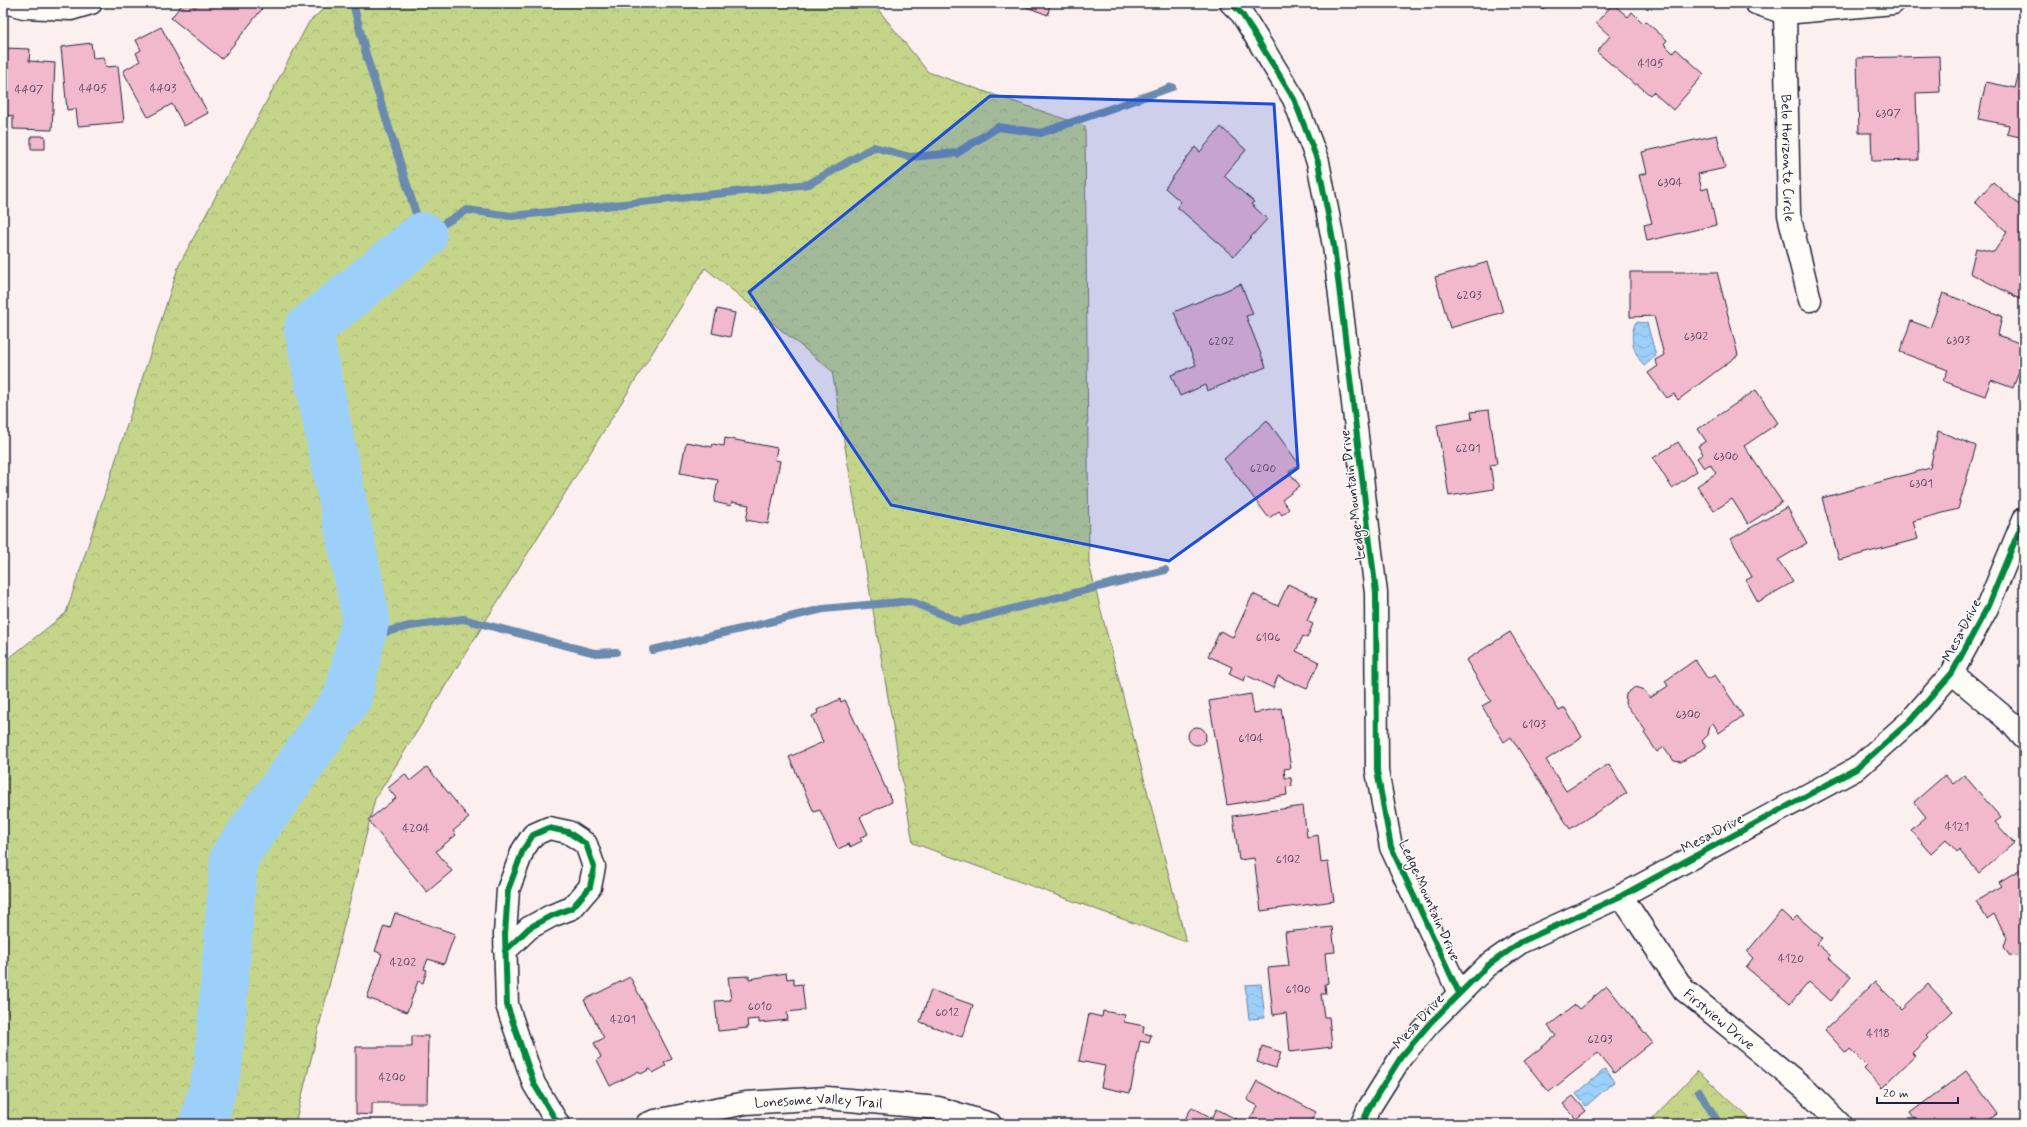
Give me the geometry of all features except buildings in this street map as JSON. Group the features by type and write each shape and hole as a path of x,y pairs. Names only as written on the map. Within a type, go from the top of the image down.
{"street":[{"path":"9,3 24,7 71,9 91,3"},
{"name":"Ledge Mountain Drive","path":"1231,3 1242,14 1294,99 1318,162 1334,246 1376,593 1378,771 1391,847 1459,993"},
{"path":"1756,3 1785,13 1893,3"},
{"name":"Belo Horizonte Circle","path":"1785,13 1789,214 1810,300"},
{"name":"Mesa Drive","path":"1362,1124 1369,1108 1401,1057 1430,1023 1487,966 1521,942 1621,896 1856,769 1910,721 1952,673 1987,608 2024,519"},
{"path":"1952,673 2010,722 2024,738"},
{"path":"505,951 529,928 551,916 572,908 590,887 594,867 586,844 568,832 549,828 533,835 523,850 508,890 505,934 505,951 507,1005 534,1084 558,1124"},
{"name":"Firstview Drive","path":"1621,896 1684,990 1804,1088 1840,1124"},
{"name":"Lonesome Valley Trail","path":"647,1124 655,1121 746,1103 827,1098 938,1108 990,1124"}],"highlighted area":[{"path":"990,96 1274,104 1298,468 1169,561 891,505 749,292"}],"green space":[{"path":"330,3 873,3 928,72 1085,126 1089,564 1186,942 913,843 832,371 705,268 375,799 295,1124 3,1124 3,663 66,613 179,265 309,22"},
{"path":"1698,1071 1749,1118 1750,1124 1647,1124"}],"water":[{"path":"1636,322 1647,323 1656,356 1644,366 1637,356 1632,340 1632,334"},
{"path":"1261,984 1265,1018 1249,1019 1245,985"},
{"path":"1605,1069 1615,1081 1586,1106 1576,1094"}],"waterway":[{"path":"353,3 367,58 423,236 467,210 512,216 809,184 874,147 910,157 957,153 998,127 1041,133 1172,87"},
{"path":"203,1124 218,1067 234,857 348,697 366,617 308,329 423,236"},
{"path":"653,650 823,609 910,601 960,622 1165,570"},
{"path":"361,638 410,626 463,619 595,653 616,652"},
{"path":"1699,1091 1719,1124"}],"cycle path":[{"path":"1231,3 1242,14 1294,99 1318,162 1334,246 1376,593 1377,771 1391,847 1459,993"},
{"path":"1362,1124 1369,1108 1401,1057 1430,1023 1487,966 1521,942 1621,896 1856,769 1910,721 1952,673 1987,608 2024,519"},
{"path":"505,951 529,928 551,916 572,908 590,887 594,867 586,844 568,832 549,828 533,835 523,850 508,890 505,934 507,1005 534,1084 558,1124"}]}
